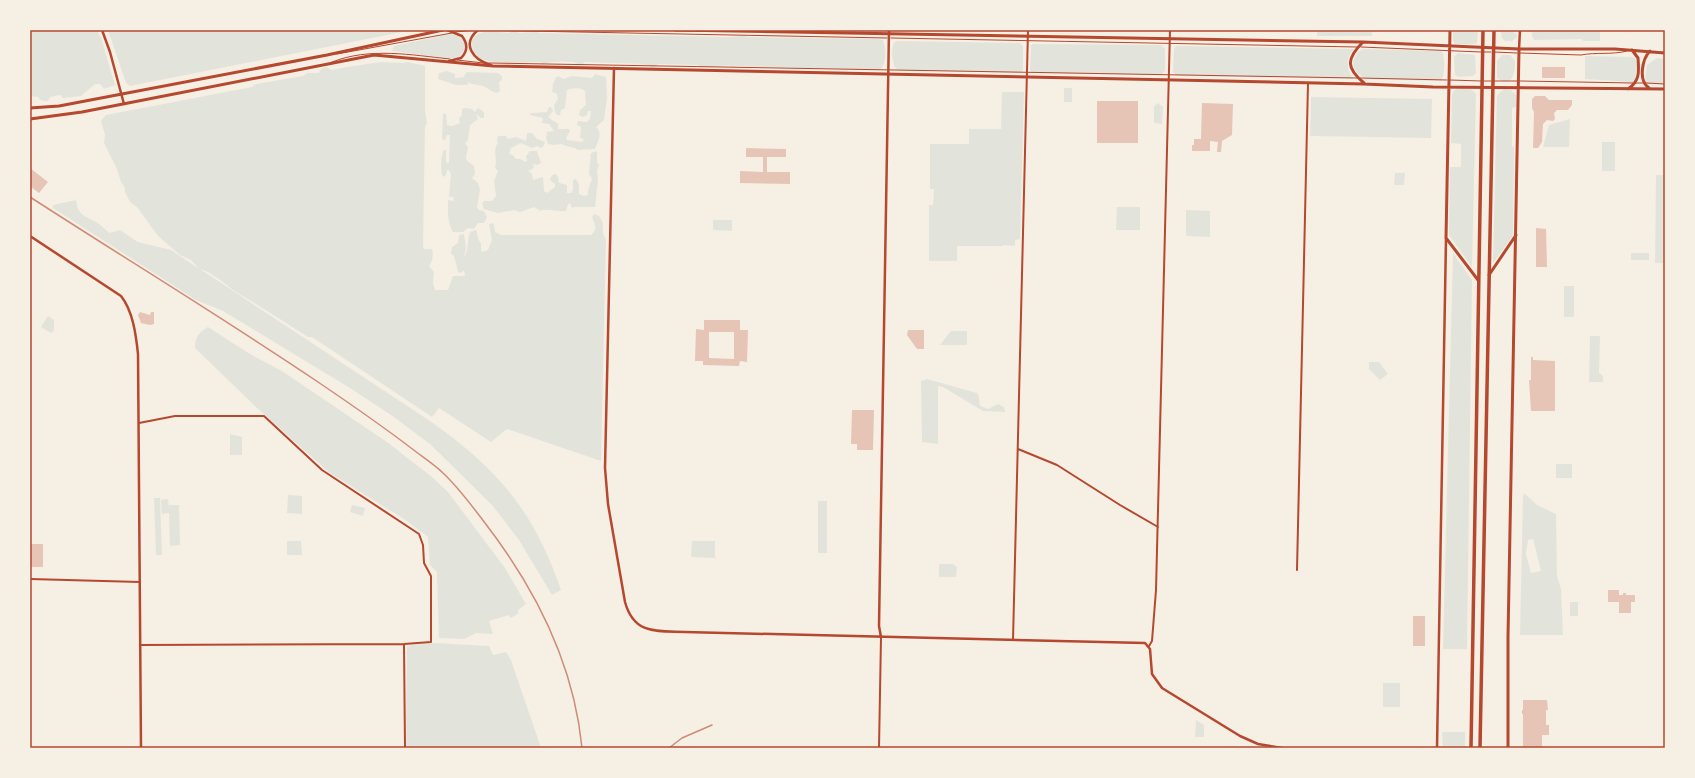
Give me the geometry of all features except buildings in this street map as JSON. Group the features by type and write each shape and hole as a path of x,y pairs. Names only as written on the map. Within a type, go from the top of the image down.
{"main road":[{"path":"30,108 59,106 443,30"},
{"path":"675,30 1170,41 1363,42 1450,46 1483,50 1519,51 1580,48 1665,53"},
{"path":"1450,30 1446,238 1478,280"},
{"path":"1471,748 1483,30"},
{"path":"1480,748 1494,30"},
{"path":"1363,42 1352,56 1350,65 1353,74 1364,84"},
{"path":"1628,89 1636,83 1637,80 1638,58 1631,50"},
{"path":"1508,748 1508,637 1519,51"},
{"path":"1650,51 1646,55 1644,62 1643,83 1650,89"},
{"path":"30,119 60,116 374,55 493,66 1519,88 1665,89"},
{"path":"1489,275 1516,234"}],"street":[{"path":"102,30 110,52 124,104"},
{"path":"447,30 455,32 465,40 467,50 461,58 447,62"},
{"path":"478,30 471,37 470,47 475,57 483,63 493,66"},
{"path":"1013,640 1028,30"},
{"path":"1170,30 1156,590 1152,641 1149,646 1152,674 1162,688 1240,736 1258,744 1282,748"},
{"path":"1519,51 1520,30"},
{"path":"878,748 889,34"},
{"path":"614,68 605,468 609,509 625,602 627,610 634,622 644,628 660,631 1139,643 1149,646"},
{"path":"1297,570 1308,83"},
{"path":"30,236 105,284 124,300 132,322 137,347 139,424 141,748"},
{"path":"1436,747 1446,238"},
{"path":"139,424 175,416 264,416 322,470 416,532 422,538 424,563 431,576 432,642 404,644 141,645"},
{"path":"1018,449 1057,465 1158,527"},
{"path":"30,579 140,582"},
{"path":"404,644 405,748"},
{"path":"1665,741 1665,748"}],"lane":[{"path":"327,54 340,54 455,32 478,30 889,34"},
{"path":"1170,41 1450,51 1483,50"},
{"path":"1519,51 1581,55 1590,53 1618,53 1631,50"},
{"path":"330,63 341,58 382,52 483,63 1665,84"}],"shaded area":[{"path":"30,30 97,30 102,41 115,85 104,89 100,84 95,84 81,96 63,98 60,95 50,97 48,101 42,101 38,97 30,96"},
{"path":"108,30 412,30 130,86 126,83"},
{"path":"1317,30 1372,30 1372,36 1317,36"},
{"path":"1453,30 1478,30 1477,43 1455,44 1453,40"},
{"path":"1501,30 1511,30 1517,35 1517,37 1512,41 1505,41 1502,38"},
{"path":"1532,30 1600,31 1600,41 1583,41 1582,39 1534,40"},
{"path":"512,31 520,33 536,32 879,39 883,40 885,48 885,61 882,68 879,70 736,66 699,67 698,65 658,64 654,68 643,64 584,62 583,65 580,65 566,61 543,64 540,62 504,63 486,60 474,53 472,48 472,40 475,36 484,32 509,33"},
{"path":"450,34 460,36 464,39 464,51 458,58 444,58 392,51 394,46"},
{"path":"896,41 1020,43 1023,46 1023,70 1020,73 899,70 895,68 892,57 892,49"},
{"path":"1031,45 1161,45 1165,49 1165,71 1161,75 1032,73 1030,70"},
{"path":"1177,46 1354,49 1348,60 1349,71 1353,79 1177,76 1173,72 1174,50"},
{"path":"1363,49 1441,51 1444,57 1444,70 1441,81 1368,79 1358,73 1354,68 1353,62 1358,52"},
{"path":"1458,53 1475,55 1476,73 1473,76 1459,77 1455,75 1454,57"},
{"path":"1502,55 1510,55 1515,61 1514,74 1510,81 1507,82 1497,78 1497,61"},
{"path":"1585,56 1635,58 1637,64 1635,80 1632,82 1585,79"},
{"path":"1657,58 1665,59 1665,85 1649,84 1645,82 1647,65"},
{"path":"381,62 408,62 425,66 425,112 427,123 425,126 423,246 424,249 432,249 433,254 429,266 434,272 433,283 435,290 448,290 453,276 465,276 464,270 461,273 458,272 454,256 451,254 452,247 458,243 459,235 464,234 466,247 464,257 467,251 470,232 476,230 481,243 482,252 488,250 492,240 489,225 491,223 494,224 495,232 501,235 591,235 595,230 595,224 592,217 594,214 599,216 603,223 603,233 606,240 601,461 507,429 491,442 439,408 432,417 312,337 308,337 236,292 214,276 200,269 430,421 475,457 511,494 526,514 539,537 561,590 552,595 519,540 492,505 430,444 391,415 350,388 223,311 196,300 53,208 53,205 76,200 78,209 82,214 98,223 109,233 120,230 138,242 171,250 198,268 191,260 180,255 158,236 137,207 130,202 117,169 104,143 105,135 101,121 106,115 252,87 256,84 303,76 307,73 319,73 321,69 326,67 332,70"},
{"path":"447,71 455,74 455,78 464,77 467,72 498,73 502,76 502,80 499,82 500,91 495,93 483,86 468,82 468,85 456,85 438,79 439,73"},
{"path":"595,74 606,77 607,98 604,120 596,127 600,134 595,149 578,150 562,144 548,144 546,138 547,132 554,131 549,124 542,123 543,118 530,115 531,113 547,112 549,107 551,107 553,111 548,117 558,124 558,129 569,129 570,131 566,138 567,140 582,142 584,139 580,138 581,127 577,125 578,121 587,122 590,119 591,111 588,111 587,115 583,117 579,115 580,110 586,105 585,91 576,88 567,90 565,108 561,110 560,115 557,115 554,105 558,99 557,94 552,92 553,84 556,77 559,76 563,79 572,76 592,78"},
{"path":"1064,88 1072,88 1072,102 1064,102"},
{"path":"1458,88 1471,89 1476,94 1472,267 1449,235 1450,167 1461,167 1461,144 1451,143 1452,95"},
{"path":"1504,89 1511,90 1516,95 1516,107 1512,108 1512,146 1514,147 1513,233 1512,237 1493,263 1497,95"},
{"path":"1002,92 1024,92 1020,239 1015,240 1015,246 957,246 957,261 929,261 929,205 933,205 934,189 930,189 930,144 969,144 969,129 1001,129"},
{"path":"1311,97 1432,99 1431,138 1310,136"},
{"path":"1158,103 1163,107 1162,124 1155,123 1154,121 1154,106"},
{"path":"478,108 484,112 484,118 481,118 476,114 478,119 470,125 468,140 465,143 468,147 466,158 474,166 475,174 472,178 478,183 480,190 477,207 479,210 484,211 487,217 484,223 478,223 474,229 468,228 463,232 453,232 448,212 448,200 453,201 454,197 449,197 451,174 449,170 447,170 446,175 443,177 441,171 444,150 446,150 446,162 448,164 449,162 450,135 447,135 445,141 442,139 443,114 446,114 447,125 452,126 460,123 459,118 462,115 462,109 472,109 475,112"},
{"path":"1570,119 1569,147 1543,147 1549,125"},
{"path":"527,133 532,133 537,139 545,142 543,147 540,148 538,146 532,148 521,143 511,148 509,154 513,155 516,159 526,162 526,156 530,151 537,151 541,163 537,165 533,164 534,168 528,171 532,174 533,180 543,177 544,191 547,193 555,187 555,184 550,180 552,175 556,174 559,183 567,185 567,193 571,193 573,190 573,180 576,179 579,184 579,194 583,196 588,195 588,190 592,179 589,174 591,153 597,151 597,162 599,165 597,171 598,181 595,207 572,208 570,203 568,204 566,211 540,211 534,207 520,212 514,210 498,213 484,209 482,203 484,201 492,201 496,196 494,181 498,171 495,168 495,148 498,143 498,136 506,136 508,139 516,137 526,141"},
{"path":"1602,142 1615,142 1615,171 1602,171"},
{"path":"1395,173 1405,173 1404,185 1394,185"},
{"path":"1656,175 1665,175 1665,263 1655,263"},
{"path":"1117,207 1140,207 1140,230 1116,230"},
{"path":"1186,210 1210,211 1210,237 1186,236"},
{"path":"713,220 732,220 732,231 713,230"},
{"path":"1453,253 1472,280 1467,649 1443,649"},
{"path":"1631,253 1649,253 1649,260 1631,260"},
{"path":"1564,286 1574,286 1574,317 1564,317"},
{"path":"48,316 54,320 54,331 51,333 41,327"},
{"path":"208,327 250,354 282,371 387,442 432,477 448,492 505,568 526,604 518,610 518,614 510,618 509,615 489,621 493,634 476,633 464,639 439,638 437,572 430,565 428,537 407,521 330,473 258,409 195,348 198,335"},
{"path":"951,331 967,331 967,345 940,345"},
{"path":"1590,336 1600,336 1599,373 1603,376 1603,382 1589,382"},
{"path":"1369,362 1379,362 1388,374 1380,380 1369,369"},
{"path":"927,379 977,393 980,406 988,409 998,404 1004,407 1005,412 983,411 943,387 938,386 938,444 922,442 921,381"},
{"path":"230,434 242,437 242,455 230,455"},
{"path":"1556,464 1572,464 1572,478 1556,478"},
{"path":"1524,493 1537,505 1556,514 1557,576 1561,589 1563,635 1520,635","holes":["1533,539 1541,571 1531,573 1526,554 1528,540"]},
{"path":"288,495 302,496 302,514 287,513"},
{"path":"154,498 160,498 162,555 156,555"},
{"path":"168,499 169,508 169,505 179,505 180,545 170,546 169,513 162,514 161,500"},
{"path":"818,501 827,501 827,553 818,553"},
{"path":"352,505 365,508 363,516 350,512"},
{"path":"287,541 301,541 302,555 287,555"},
{"path":"692,541 715,541 715,558 691,557"},
{"path":"939,564 953,564 957,567 956,577 939,577"},
{"path":"1570,602 1578,602 1578,616 1570,616"},
{"path":"436,643 489,646 493,655 506,652 511,660 541,748 406,748 407,647 411,645"},
{"path":"1383,683 1400,683 1400,707 1383,707"},
{"path":"1196,720 1204,725 1204,737 1195,737"},
{"path":"1442,732 1465,732 1465,748 1443,748"}],"railway":[{"path":"30,197 282,358 365,414 436,466 460,491 485,523 503,548 536,601 561,657 578,717 582,748"},
{"path":"669,748 682,738 712,725"}]}
